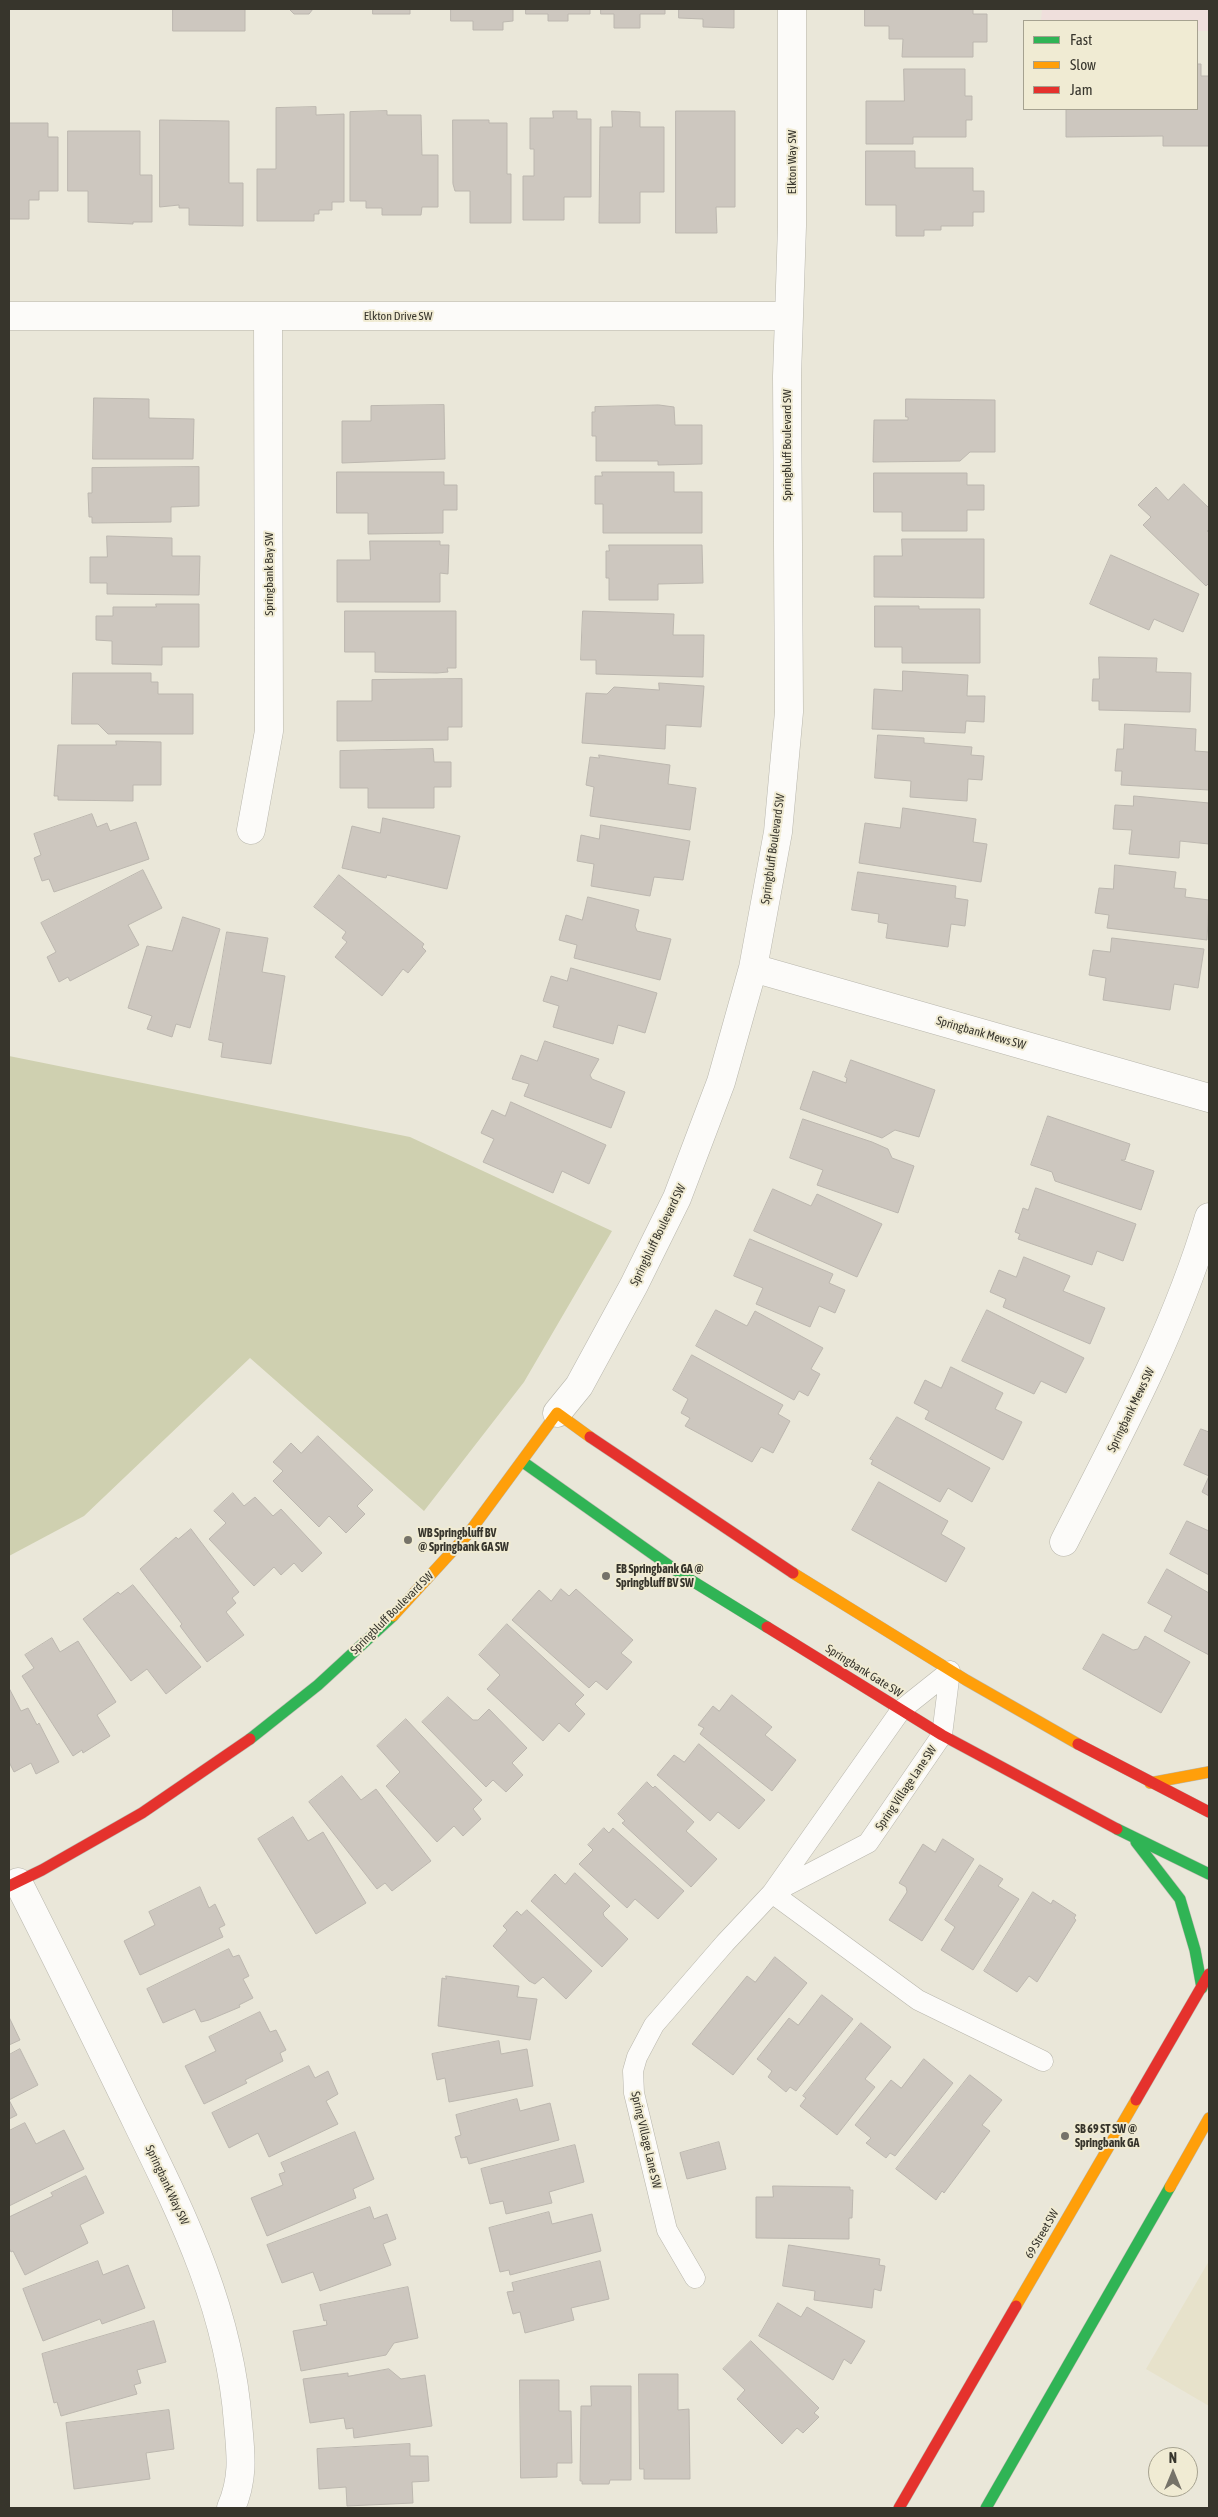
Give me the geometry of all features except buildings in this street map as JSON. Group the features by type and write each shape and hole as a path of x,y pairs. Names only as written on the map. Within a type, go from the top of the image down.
{"street":[{"name":"Elkton Way SW","path":"787,316 792,226 792,9"},
{"name":"Elkton Drive SW","path":"9,316 787,316"},
{"name":"Springbank Bay SW","path":"251,830 269,731 268,316"},
{"name":"Springbluff Boulevard SW","path":"13,1884 150,1809 232,1755 313,1690 435,1571 496,1499 579,1386 634,1285 677,1198 721,1082 753,968 778,832 789,712 787,316"},
{"name":"Springbank Mews SW","path":"753,968 1209,1098"},
{"name":"Springbank Mews SW","path":"1064,1542 1149,1375 1195,1265 1209,1217"},
{"path":"558,1414 602,1446 811,1585 950,1671 1150,1783 1209,1812"},
{"name":"Springbank Gate SW","path":"523,1462 681,1574 942,1735 1132,1837 1209,1874"},
{"path":"1150,1783 1209,1772"},
{"path":"1132,1837 1180,1899 1195,1950 1202,1988"},
{"name":"Springbank Way SW","path":"13,1884 164,2178 193,2240 218,2310 231,2360 241,2458 241,2477 231,2508"},
{"name":"69 Street SW","path":"899,2508 1209,1974"},
{"path":"986,2508 1209,2118"}],"lane":[{"name":"Spring Village Lane SW","path":"695,2278 667,2230 634,2093 633,2072 637,2057 654,2025 724,1943 772,1893 901,1710 950,1671"},
{"name":"Spring Village Lane SW","path":"772,1893 868,1844 942,1735 950,1671"},
{"path":"772,1893 918,2000 1043,2061"}],"shaded area":[{"path":"1042,9 1209,9 1209,31 1198,31 1198,20 1041,20"},
{"path":"1209,2261 1209,2406 1146,2369"}],"green space":[{"path":"9,1056 410,1137 612,1231 524,1382 424,1511 250,1358 84,1516 9,1556"}],"traffic: fast":[{"path":"523,1462 681,1574 767,1627"},
{"path":"250,1739 318,1685 393,1616"},
{"path":"1117,1829 1209,1874"},
{"path":"1136,1842 1180,1899 1195,1950 1202,1988"},
{"path":"986,2508 1170,2187"}],"traffic: slow":[{"path":"393,1616 468,1534 557,1413 590,1437"},
{"path":"793,1573 966,1680 1078,1744"},
{"path":"1150,1783 1209,1772"},
{"path":"1016,2306 1136,2100"},
{"path":"1170,2187 1209,2118"}],"traffic: jam":[{"path":"590,1437 793,1573"},
{"path":"767,1627 942,1735 1117,1829"},
{"path":"9,1886 42,1870 142,1813 250,1739"},
{"path":"1078,1744 1209,1812"},
{"path":"1136,2100 1209,1974"},
{"path":"899,2508 1016,2306"}],"place":[{"name":"WB Springbluff BV @ Springbank GA SW","path":"408,1540"},
{"name":"EB Springbank GA @ Springbluff BV SW","path":"606,1576"},
{"name":"SB 69 ST SW @ Springbank GA","path":"1065,2136"}]}
